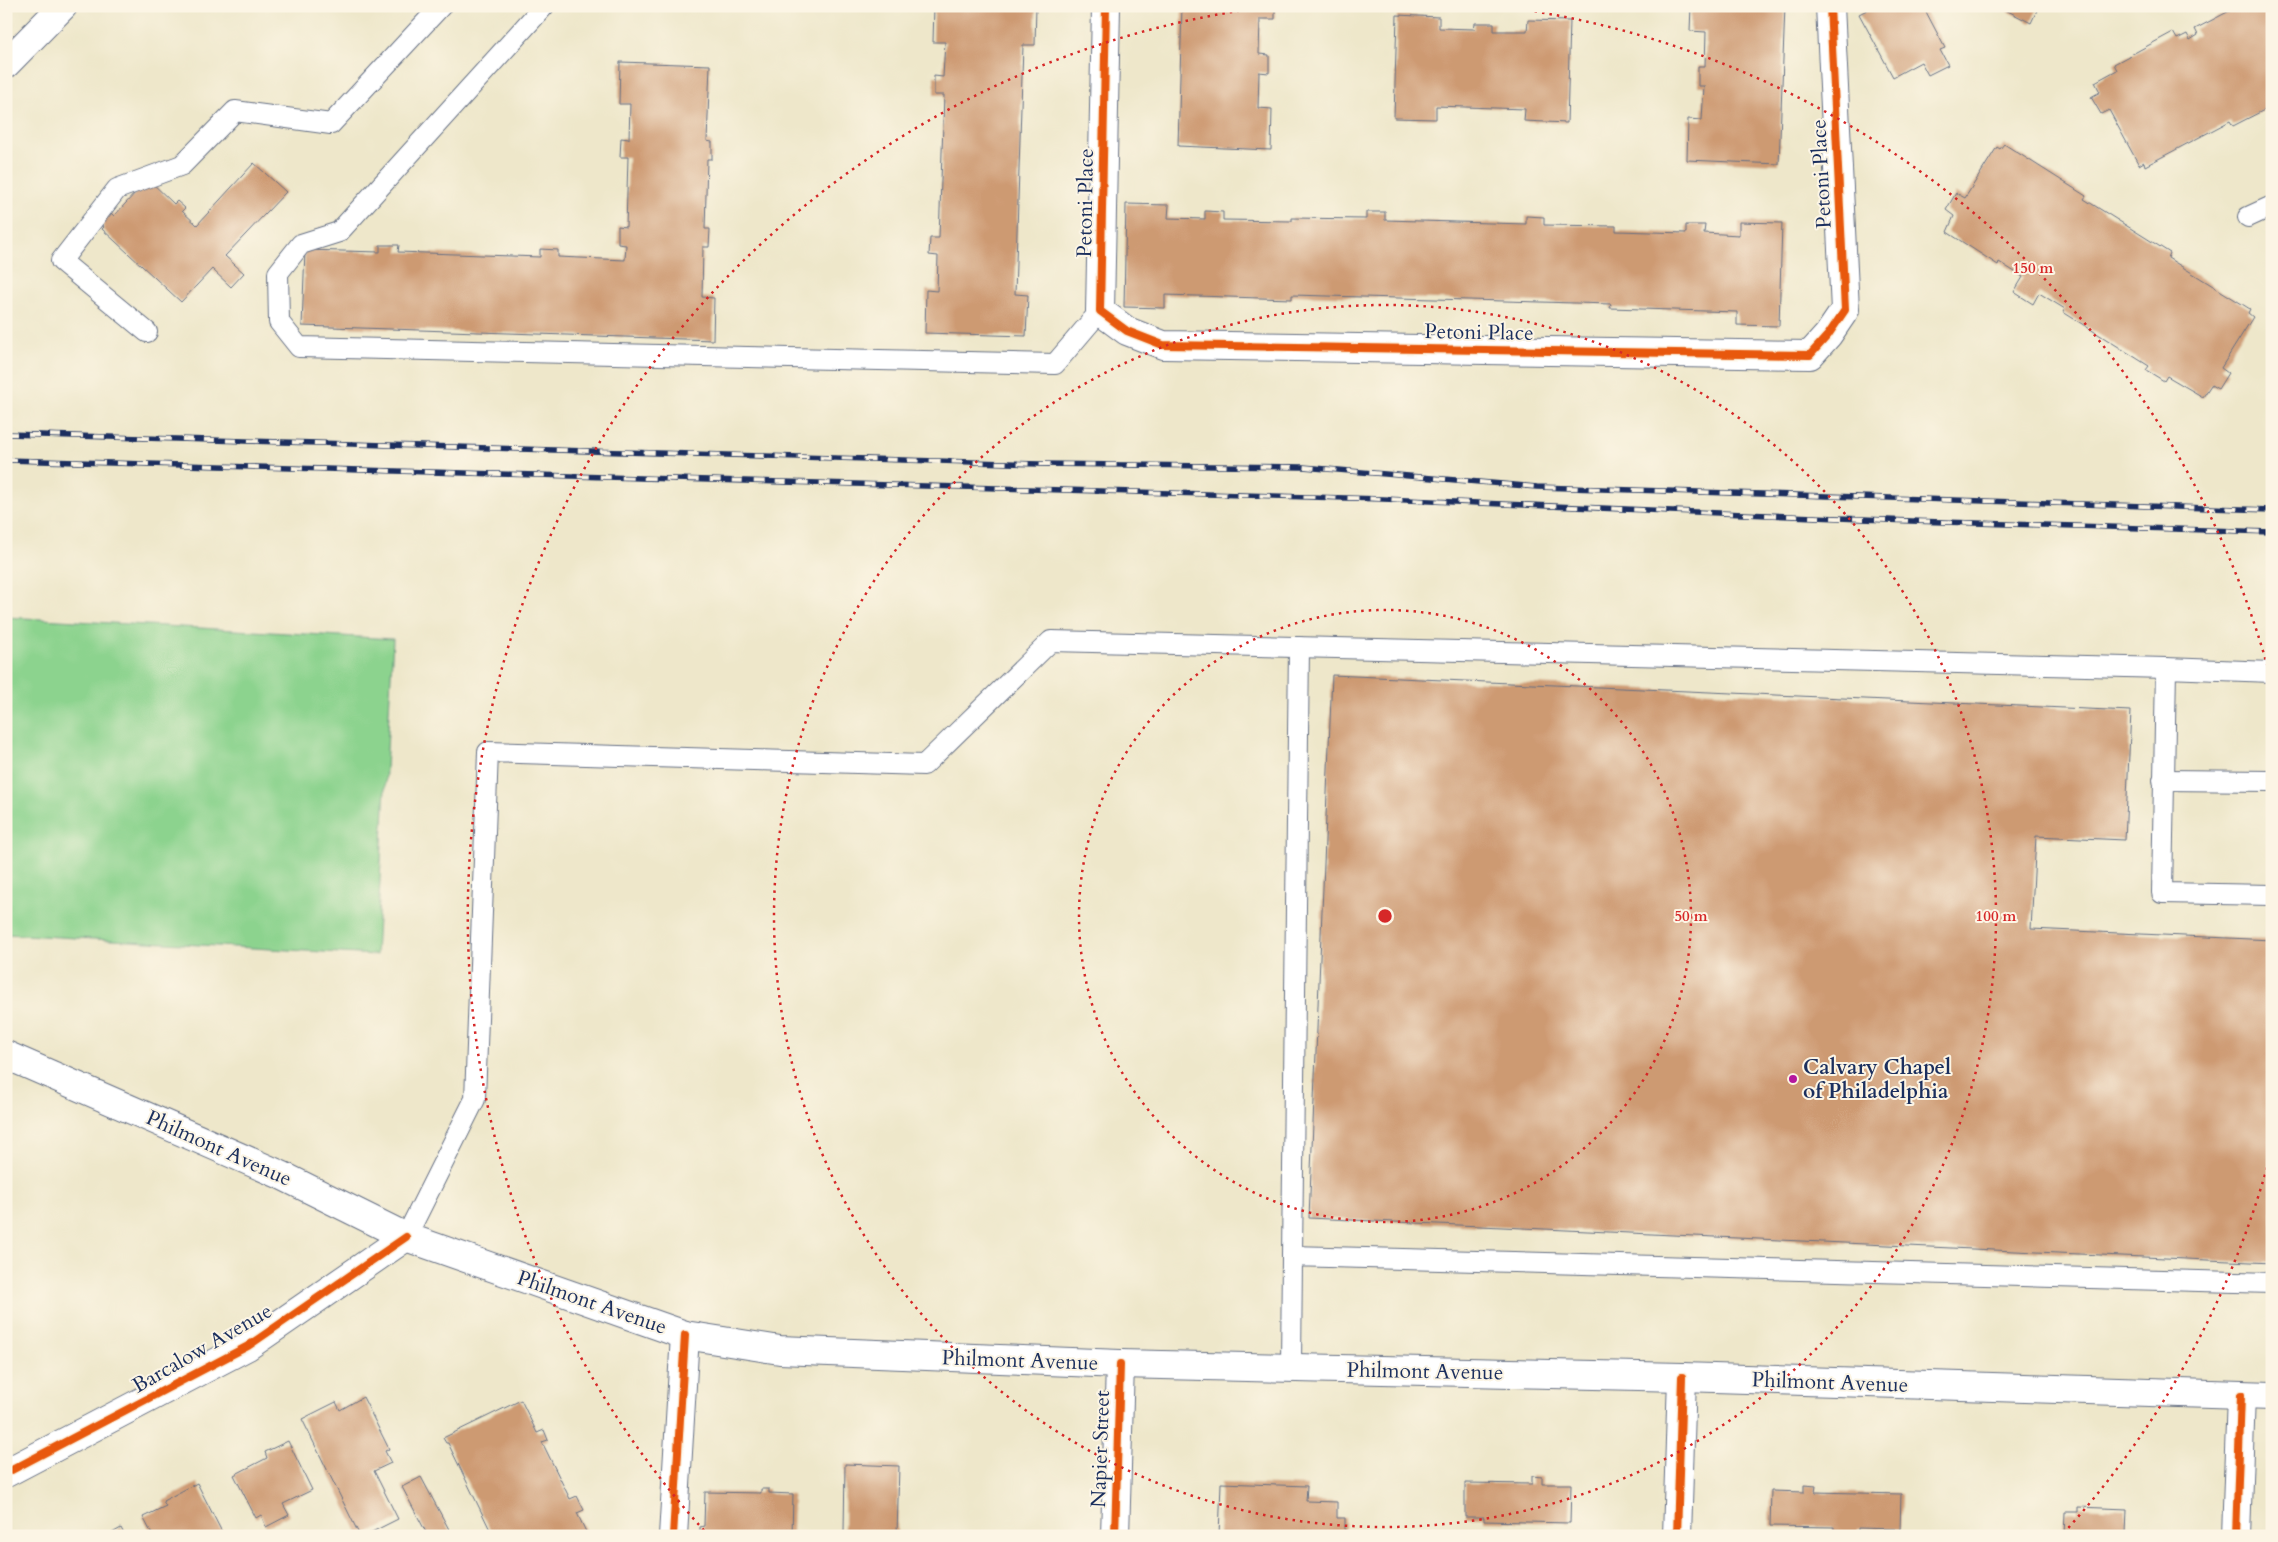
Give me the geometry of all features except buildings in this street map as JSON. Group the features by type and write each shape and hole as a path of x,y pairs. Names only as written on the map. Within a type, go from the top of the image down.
{"street":[{"path":"6,64 63,6"},
{"name":"Petoni Place","path":"1106,6 1100,311 1127,331 1162,345 1810,355 1828,335 1845,310 1830,6"},
{"name":"Philmont Avenue","path":"6,1055 281,1174 406,1237 685,1335 780,1350 1120,1364 1682,1377 2272,1396"},
{"name":"Barcalow Avenue","path":"6,1473 248,1346 406,1237"},
{"path":"673,1536 685,1335"},
{"name":"Napier Street","path":"1115,1536 1120,1364"},
{"path":"1677,1536 1682,1377"},
{"path":"2236,1536 2241,1395"}],"lane":[{"path":"147,332 61,261 117,189 182,165 235,111 330,124 441,6"},
{"path":"544,6 340,232 301,244 278,274 279,322 299,347 1055,364 1100,311"},
{"path":"2272,206 2248,217 2272,214"},
{"path":"406,1237 475,1099 488,752 924,765 1051,641 2272,672"},
{"path":"1290,1368 1299,647"},
{"path":"2166,668 2162,893 2272,895"},
{"path":"2164,780 2272,781"},
{"path":"1292,1256 2272,1283"}],"green space":[{"path":"6,617 393,639 376,955 6,934"}],"railway":[{"path":"6,434 1040,464 1303,467 1537,487 2272,510"},
{"path":"6,460 1383,499 1911,521 2272,532"}],"cycle path":[{"path":"1106,6 1100,311 1127,331 1163,345 1810,355 1828,335 1845,310 1830,6"},
{"path":"6,1473 248,1346 406,1237"},
{"path":"673,1536 685,1335"},
{"path":"1115,1536 1120,1364"},
{"path":"1677,1536 1682,1377"},
{"path":"2236,1536 2241,1395"}],"place":[{"name":"Calvary Chapel of Philadelphia","path":"1793,1079"}]}
